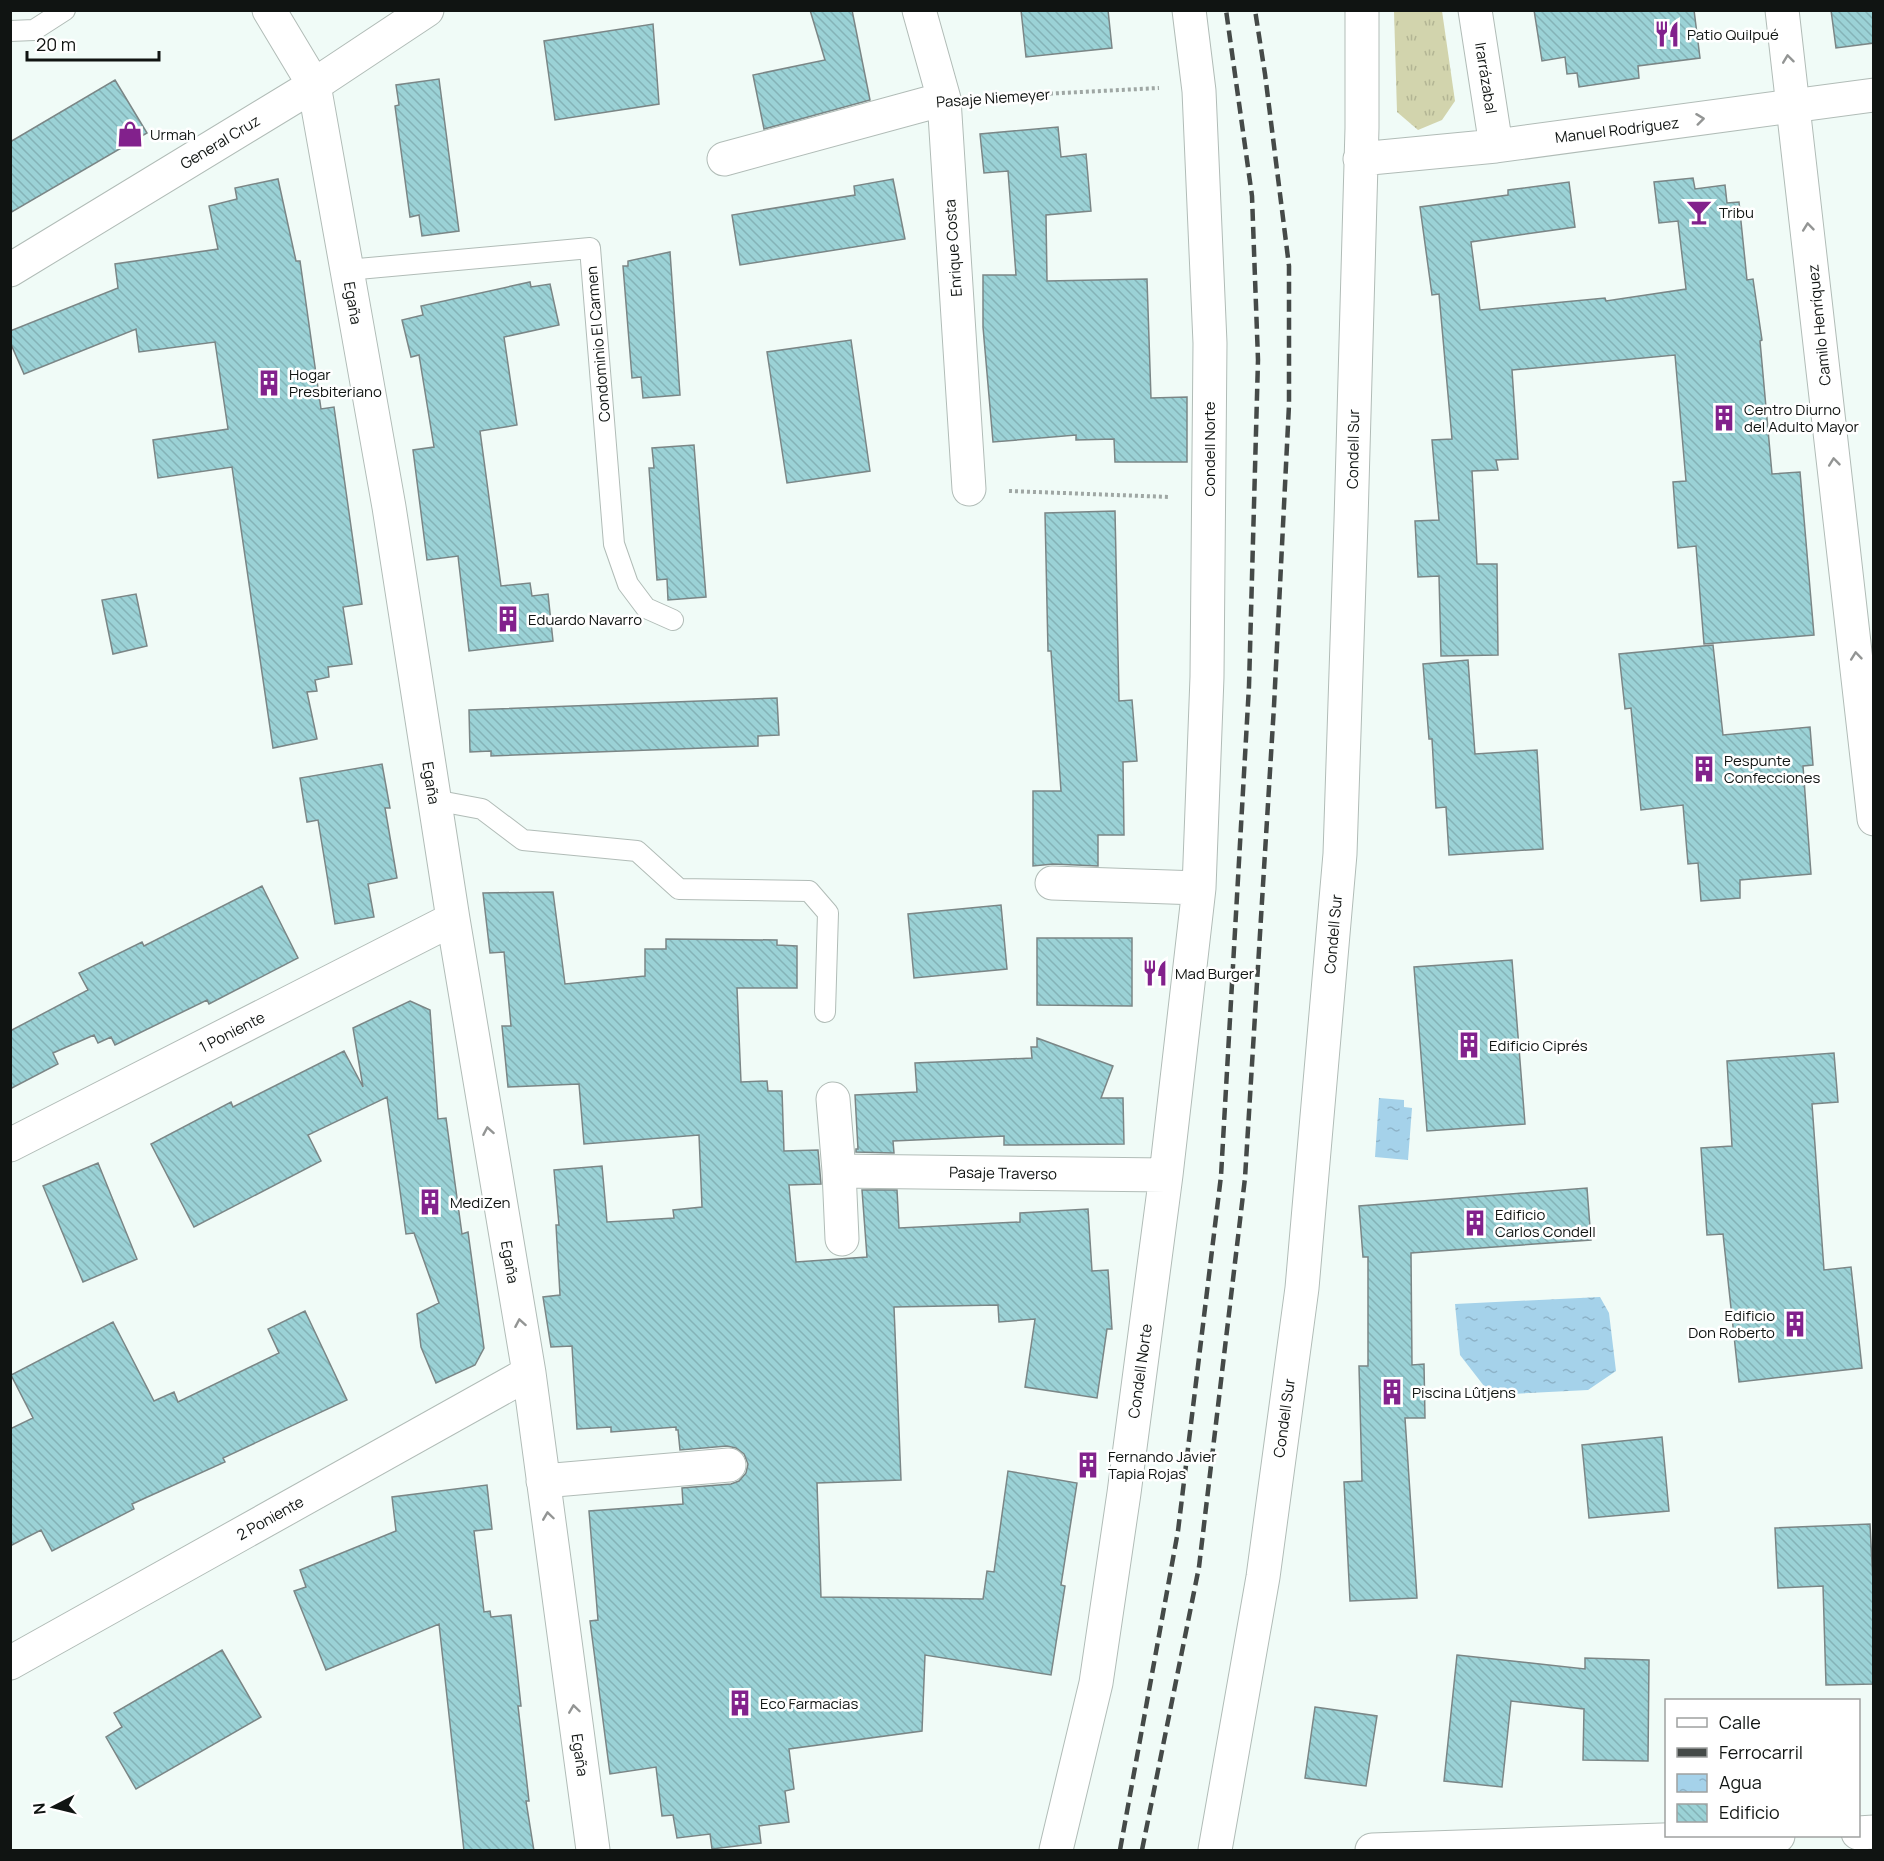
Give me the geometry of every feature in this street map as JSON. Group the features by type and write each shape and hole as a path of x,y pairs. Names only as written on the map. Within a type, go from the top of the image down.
{"street":[{"path":"269,10 314,85"},
{"name":"General Cruz","path":"10,270 314,85 427,10"},
{"name":"Enrique Costa","path":"919,10 944,99 969,489"},
{"name":"Condell Sur","path":"1215,1851 1263,1577 1302,1288 1340,854 1351,520 1362,10"},
{"name":"Irarrázabal","path":"1475,10 1496,146"},
{"name":"Camilo Henríquez","path":"1782,10 1867,688 1874,819"},
{"name":"Condell Norte","path":"1056,1851 1096,1683 1166,1175 1199,888 1207,677 1210,344 1199,91 1189,13"},
{"name":"Egaña","path":"314,85 389,507 453,919 529,1373 593,1851"},
{"name":"Manuel Rodríguez","path":"1360,159 1496,146 1874,95"},
{"name":"Pasaje Niemeyer","path":"724,159 944,99"},
{"path":"1052,883 1199,888"},
{"name":"1 Poniente","path":"10,1145 453,919"},
{"path":"832,1099 839,1171 842,1239"},
{"name":"Pasaje Traverso","path":"839,1171 1166,1175"},
{"name":"2 Poniente","path":"10,1663 529,1373"},
{"path":"543,1481 729,1465"},
{"path":"1372,1851 1751,1837"}],"lane":[{"path":"10,31 34,30 65,10"},
{"name":"Condominio El Carmen","path":"348,270 590,248 614,544 628,584 646,608 673,620"},
{"path":"434,800 482,809 523,840 637,851 680,889 809,891 828,913 825,1011"}],"path":[{"name":"Pasaje Niemeyer","path":"944,99 1160,88 1199,91"},
{"path":"969,489 1209,497"}],"green space":[{"path":"1394,11 1442,11 1455,101 1442,120 1418,130 1397,112"}],"water":[{"path":"1379,1098 1404,1100 1404,1107 1412,1108 1408,1160 1375,1157"},
{"path":"1600,1297 1609,1313 1616,1371 1588,1390 1491,1395 1460,1355 1455,1304"}],"building":[{"path":"810,10 852,10 870,100 764,129 753,75 825,60"},
{"path":"1021,10 1108,10 1112,48 1026,57"},
{"path":"1534,10 1694,10 1700,58 1638,66 1639,78 1579,87 1577,73 1567,74 1565,57 1542,61"},
{"path":"1831,10 1874,10 1874,43 1836,48"},
{"path":"653,24 659,104 555,120 544,41"},
{"path":"439,79 459,231 422,236 419,215 410,217 395,106 399,105 396,85"},
{"path":"115,80 147,133 10,213 10,142"},
{"path":"1058,127 1061,157 1086,154 1091,211 1046,215 1047,281 1147,279 1151,398 1187,397 1187,462 1115,462 1114,439 1076,440 1076,435 993,442 983,327 983,275 1016,275 1008,171 984,173 980,134"},
{"path":"1693,178 1695,189 1725,185 1727,203 1739,202 1747,280 1753,279 1762,340 1760,341 1772,474 1800,472 1814,635 1704,644 1696,546 1678,548 1673,482 1686,481 1675,355 1512,370 1518,459 1496,460 1498,470 1472,471 1477,564 1497,564 1498,655 1441,656 1439,576 1418,577 1415,521 1439,520 1432,440 1452,439 1439,294 1432,295 1420,207 1508,195 1508,190 1569,182 1575,227 1471,242 1480,310 1605,298 1606,301 1686,289 1678,221 1659,223 1654,182"},
{"path":"278,179 296,261 300,261 321,409 334,407 362,604 343,607 352,664 328,667 329,677 315,680 317,691 307,692 317,739 273,748 232,467 158,478 153,440 228,429 215,342 139,352 136,329 24,374 10,342 10,331 118,288 115,264 218,249 209,206 237,199 235,188"},
{"path":"893,179 905,239 740,265 732,215 855,195 854,186"},
{"path":"670,252 680,395 643,398 641,377 632,378 623,266 628,266 628,261"},
{"path":"530,282 531,287 550,284 559,325 504,337 517,425 480,431 501,586 530,583 532,596 548,594 553,641 469,651 458,556 427,560 413,450 434,447 419,355 411,357 402,320 423,315 421,306"},
{"path":"851,340 870,471 787,483 767,352"},
{"path":"694,445 706,597 668,600 667,579 657,580 649,468 654,468 652,448"},
{"path":"1115,511 1119,701 1132,700 1137,761 1123,762 1124,835 1098,835 1098,866 1053,864 1033,866 1033,791 1061,791 1051,651 1048,651 1045,513"},
{"path":"136,594 147,646 113,654 102,600"},
{"path":"1713,645 1723,735 1810,727 1813,765 1803,766 1811,874 1740,880 1740,898 1701,901 1698,863 1688,864 1683,805 1641,810 1631,708 1625,709 1619,654"},
{"path":"1468,660 1475,754 1537,750 1543,849 1449,855 1446,807 1436,808 1432,739 1429,739 1423,664"},
{"path":"777,698 779,735 758,736 758,746 491,756 491,751 470,752 469,710"},
{"path":"382,764 390,808 385,808 397,878 368,884 374,917 335,924 318,820 307,822 300,778"},
{"path":"262,886 298,958 209,1004 207,1000 115,1045 111,1037 98,1043 94,1035 53,1053 58,1064 10,1089 10,1031 88,990 79,973 142,942 144,946"},
{"path":"553,892 565,984 645,976 645,949 666,949 666,939 777,940 777,945 797,946 797,988 737,988 741,1082 767,1081 768,1091 782,1091 784,1151 818,1150 821,1184 789,1185 796,1262 867,1257 862,1190 897,1190 899,1228 1020,1222 1020,1213 1088,1209 1092,1271 1108,1270 1112,1329 1107,1329 1097,1398 1025,1387 1035,1319 999,1322 998,1305 894,1307 901,1480 817,1483 821,1597 983,1599 987,1571 994,1572 1008,1471 1077,1483 1061,1585 1065,1586 1051,1675 925,1655 922,1731 789,1749 794,1789 785,1791 789,1822 759,1826 761,1843 712,1849 710,1834 677,1838 673,1815 662,1816 656,1767 610,1774 590,1621 598,1620 589,1511 683,1504 682,1488 731,1484 739,1481 746,1473 748,1464 744,1454 736,1448 727,1446 680,1450 676,1427 611,1432 611,1427 577,1429 572,1346 551,1347 543,1297 560,1295 556,1225 559,1225 554,1170 602,1166 607,1222 674,1218 673,1210 702,1207 699,1135 584,1144 579,1084 508,1087 502,1026 511,1026 504,952 490,953 483,893"},
{"path":"1001,905 1007,969 914,978 908,914"},
{"path":"1037,938 1132,938 1132,1006 1037,1005"},
{"name":"Edificio Ciprés","path":"1512,960 1525,1124 1427,1131 1414,967"},
{"path":"410,1001 430,1010 438,1119 446,1118 462,1234 468,1232 484,1348 475,1365 436,1383 421,1347 417,1314 439,1303 414,1233 406,1234 387,1097 308,1135 321,1161 194,1227 151,1144 231,1102 233,1107 344,1051 363,1087 353,1028"},
{"path":"1037,1038 1113,1066 1101,1098 1123,1098 1124,1144 1004,1145 1004,1136 893,1141 894,1153 856,1152 858,1149 855,1095 917,1092 915,1063 1032,1058 1031,1047 1037,1047"},
{"path":"1834,1053 1838,1102 1812,1104 1824,1270 1851,1267 1862,1368 1739,1382 1723,1234 1707,1235 1701,1148 1732,1146 1727,1061"},
{"path":"98,1163 137,1259 83,1282 43,1186"},
{"path":"1587,1188 1591,1240 1411,1253 1412,1365 1424,1364 1425,1418 1405,1418 1417,1598 1350,1601 1344,1482 1362,1481 1359,1366 1368,1366 1368,1257 1363,1257 1359,1206"},
{"path":"305,1311 347,1400 223,1458 225,1462 132,1504 134,1509 52,1551 41,1530 10,1546 10,1429 33,1418 11,1375 113,1322 154,1401 174,1392 178,1402 279,1353 268,1329"},
{"path":"1662,1437 1669,1511 1589,1518 1582,1445"},
{"path":"487,1485 492,1529 474,1531 484,1612 490,1611 491,1617 511,1615 529,1801 526,1801 534,1851 464,1851 439,1624 326,1670 294,1591 306,1587 300,1570 396,1531 392,1497"},
{"path":"1870,1524 1874,1602 1874,1684 1826,1685 1823,1586 1778,1588 1775,1528"},
{"path":"222,1650 261,1717 136,1789 106,1737 122,1727 114,1713"},
{"path":"1457,1655 1585,1669 1585,1658 1649,1660 1648,1761 1583,1760 1584,1709 1511,1701 1502,1787 1444,1781"},
{"path":"1315,1707 1377,1716 1366,1786 1305,1778"}],"railway":[{"path":"1120,1850 1178,1531 1221,1176 1249,686 1258,360 1252,196 1226,10"},
{"path":"1142,1850 1199,1567 1245,1178 1274,706 1289,405 1289,266 1255,10"}],"place":[{"name":"Patio Quilpué","path":"1667,34"},
{"name":"Urmah","path":"130,134"},
{"name":"Tribu","path":"1699,212"},
{"name":"Hogar Presbiteriano","path":"269,383"},
{"name":"Centro Diurno del Adulto Mayor","path":"1724,418"},
{"name":"Eduardo Navarro","path":"508,619"},
{"name":"Pespunte Confecciones","path":"1704,769"},
{"name":"Mad Burger","path":"1155,973"},
{"name":"Edificio Ciprés","path":"1469,1045"},
{"name":"MediZen","path":"430,1202"},
{"name":"Edificio Carlos Condell","path":"1475,1223"},
{"name":"Edificio Don Roberto","path":"1795,1324"},
{"name":"Piscina Lûtjens","path":"1392,1392"},
{"name":"Fernando Javier Tapia Rojas","path":"1088,1465"},
{"name":"Eco Farmacias","path":"740,1703"}]}
